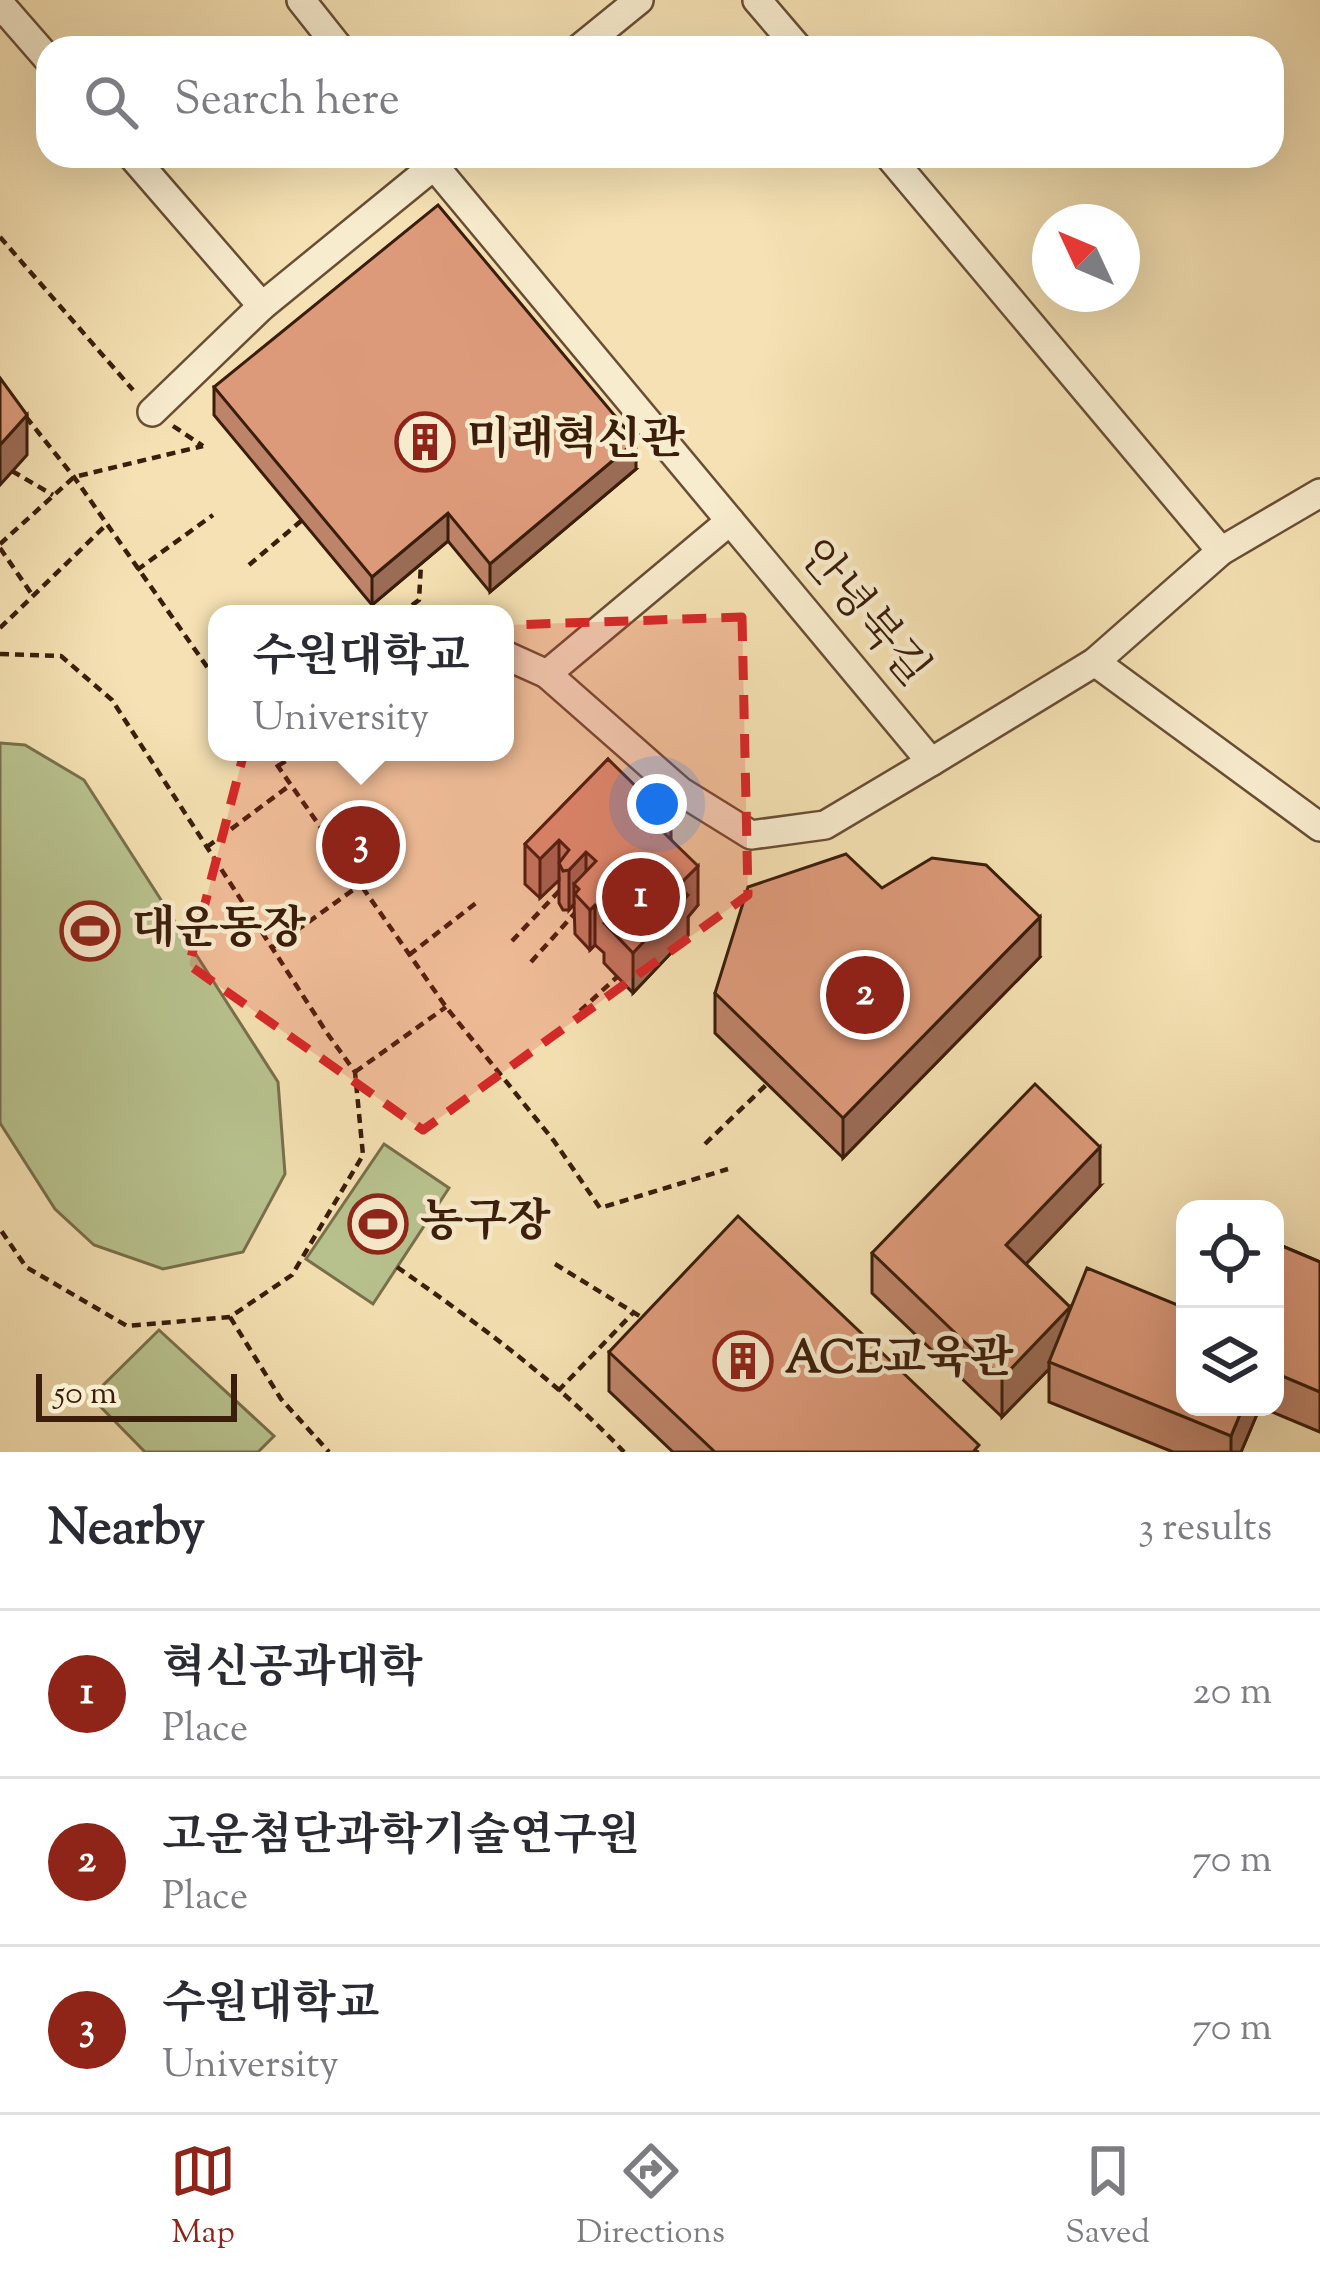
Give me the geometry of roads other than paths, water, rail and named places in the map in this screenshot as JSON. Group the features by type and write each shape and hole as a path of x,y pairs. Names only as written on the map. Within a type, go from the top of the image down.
{"street":[{"path":"301,0 330,36"},
{"path":"595,36 639,0"},
{"path":"758,0 788,36"},
{"path":"0,4 36,45"},
{"path":"142,168 262,306"},
{"path":"152,412 262,306 424,168"},
{"name":"안녕북길","path":"442,168 931,762"},
{"path":"899,168 1221,551"},
{"path":"514,660 547,674 680,791 751,835 825,824 1095,662 1221,551 1320,493"},
{"path":"547,674 730,521"},
{"path":"1095,662 1320,826"}],"place":[{"name":"미래혁신관","path":"425,442"},
{"name":"수원대학교","path":"361,845"},
{"name":"혁신공과대학","path":"641,897"},
{"name":"대운동장","path":"90,931"},
{"name":"고운첨단과학기술연구원","path":"865,995"},
{"name":"농구장","path":"378,1224"},
{"name":"ACE교육관","path":"743,1361"}]}
